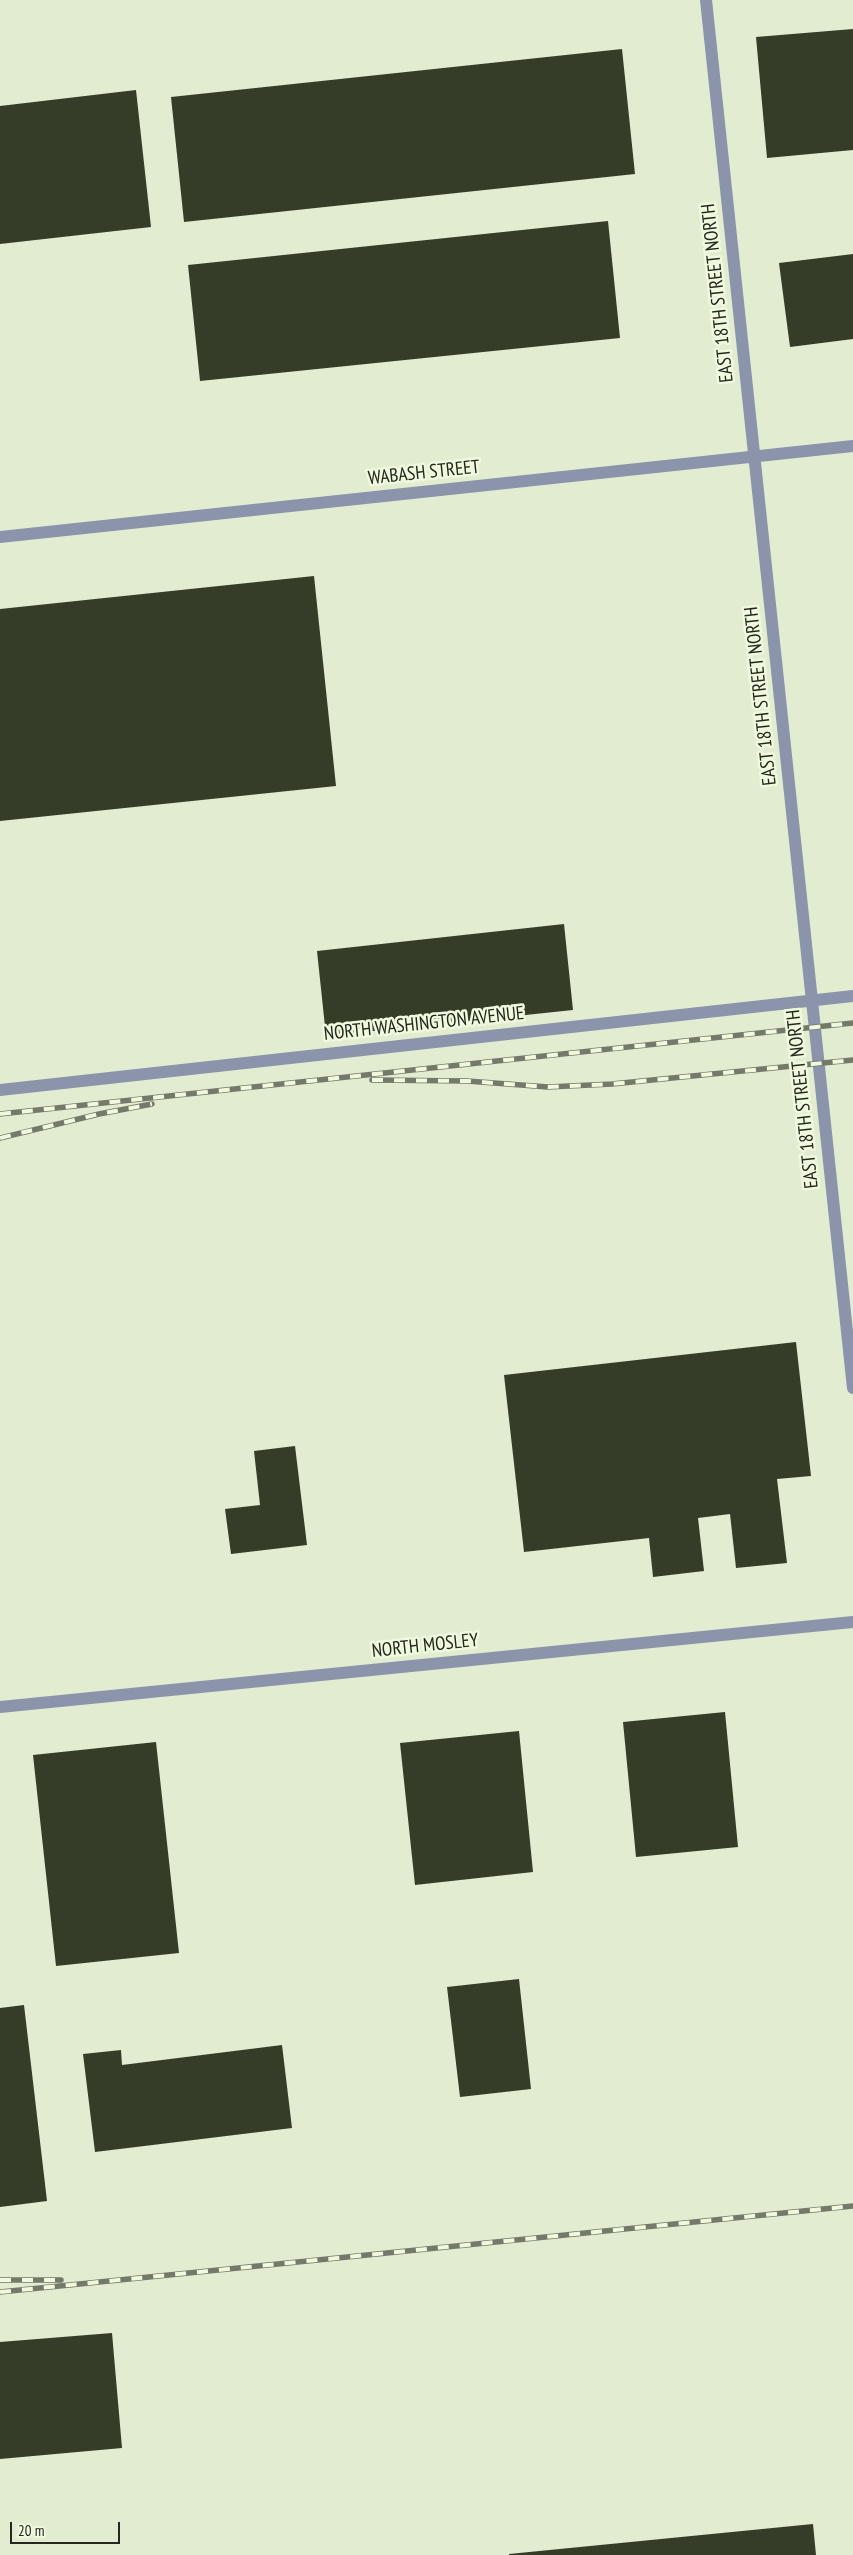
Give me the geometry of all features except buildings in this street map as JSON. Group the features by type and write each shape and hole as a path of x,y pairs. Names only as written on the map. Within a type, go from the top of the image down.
{"street":[{"name":"EAST 18TH STREET NORTH","path":"706,0 853,1388"},
{"name":"WABASH STREET","path":"0,537 853,446"},
{"name":"NORTH WASHINGTON AVENUE","path":"0,1090 853,996"},
{"name":"NORTH MOSLEY","path":"0,1707 853,1622"}],"railway":[{"path":"0,1114 853,1023"},
{"path":"372,1080 467,1081 548,1087 612,1084 853,1060"},
{"path":"0,1138 99,1114 152,1104"},
{"path":"0,2292 853,2206"},
{"path":"0,2280 61,2280"}]}
